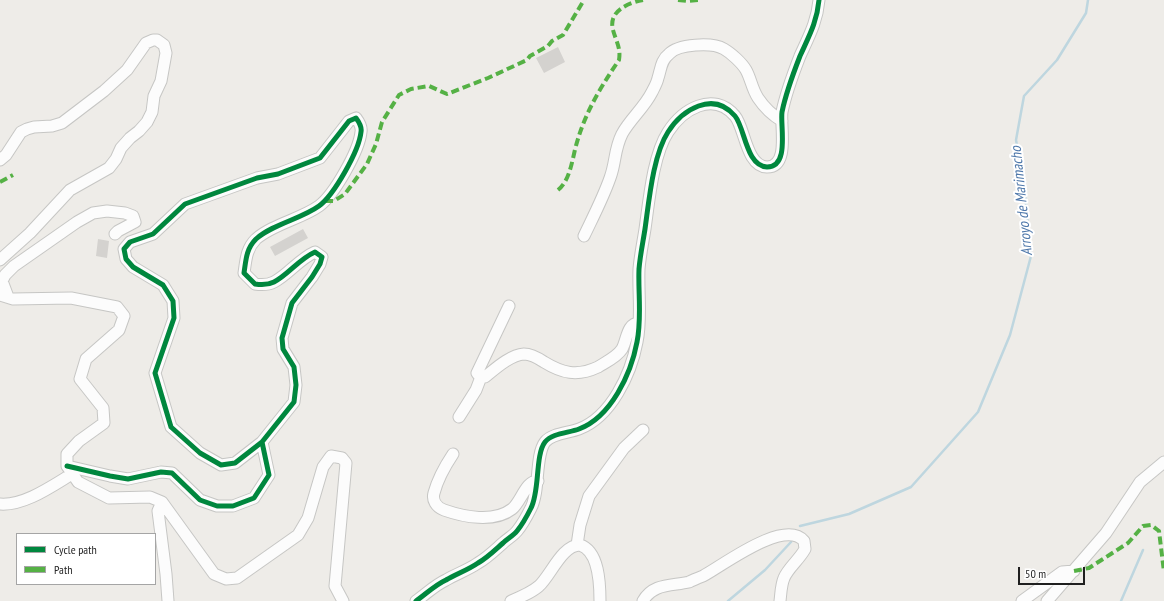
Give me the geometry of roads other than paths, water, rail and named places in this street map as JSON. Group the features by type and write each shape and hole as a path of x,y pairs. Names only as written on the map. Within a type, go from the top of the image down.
{"street":[{"path":"416,601 444,580 478,563 516,532 532,506 538,481 540,454 545,442 554,436 580,429 588,425 602,414 615,397 626,377 637,342 639,323 639,268 646,219 655,167 662,142 668,132 685,113 708,102 723,106 734,115 741,126 747,146 754,160 760,165 769,167 780,159 782,153 782,114 788,86 817,18 819,0"},
{"path":"0,160 6,155 21,132 27,128 52,126 62,122 104,91 127,70 146,43 157,40 164,45 166,53 161,81 154,96 152,112 147,122 121,148 116,159 108,168 70,190 30,233 0,260"},
{"path":"584,236 611,176 615,152 623,132 632,118 644,107 658,79 664,59 669,53 676,49 688,46 708,45 724,48 746,70 750,84 757,97 766,108 782,121"},
{"path":"356,118 360,123 361,132 352,162 325,201 317,207 278,226 256,239 246,253 244,273 255,284 265,285 274,282 308,255 315,252 322,257 320,264 312,277 292,303 282,338 283,349 294,367 296,385 294,402 262,442 235,463 221,464 200,453 171,427 155,373 174,318 173,301 163,285 133,267 126,259 124,249 130,242 154,234 185,204 257,178 278,174 320,158 349,121 356,118"},
{"path":"115,234 135,222 133,216 125,212 107,211 93,213 77,222 14,266 5,275 2,281 4,296 13,299 71,298 117,306 124,316 119,330 86,359 80,379 103,408 104,423 79,441 67,454 70,470 78,482 109,498 150,497 162,502 214,574 226,579 236,578 298,535 308,518 323,467 331,456 342,458 346,463 335,586 344,601"},
{"path":"481,377 478,374 478,370 487,355 509,306"},
{"path":"481,377 485,377 512,358 524,354 537,358 554,368 567,373 581,373 596,368 611,359 622,349 630,327 639,323"},
{"path":"459,416 476,390 481,377"},
{"path":"577,545 580,524 589,496 624,448 643,430"},
{"path":"0,504 22,501 70,470 128,479 161,472 172,473 200,500 217,506 233,506 254,498 269,475 262,442"},
{"path":"453,454 442,471 434,494 435,503 443,510 471,517 488,518 500,515 511,510 518,504 529,484 533,481 538,481"},
{"path":"1047,601 1106,533 1140,482 1164,462"},
{"path":"162,502 158,511 168,601"},
{"path":"643,601 646,595 655,588 689,581 703,575 750,547 768,539 789,534 794,535 804,541 805,549 798,561 784,577 781,585 780,601"},
{"path":"511,601 524,596 538,587 550,574 564,553 568,549 577,545 584,546 590,551 595,559 598,569 600,601"},
{"path":"1022,601 1062,572 1074,571"}],"waterway":[{"name":"Arroyo de Marimacho","path":"800,526 849,514 911,487 978,412 1010,335 1031,256 1024,184 1016,140 1024,96 1057,60 1086,13 1088,0"},
{"name":"Arroyo de Marimacho","path":"728,601 765,570 791,542"},
{"path":"1121,601 1143,550"}]}
